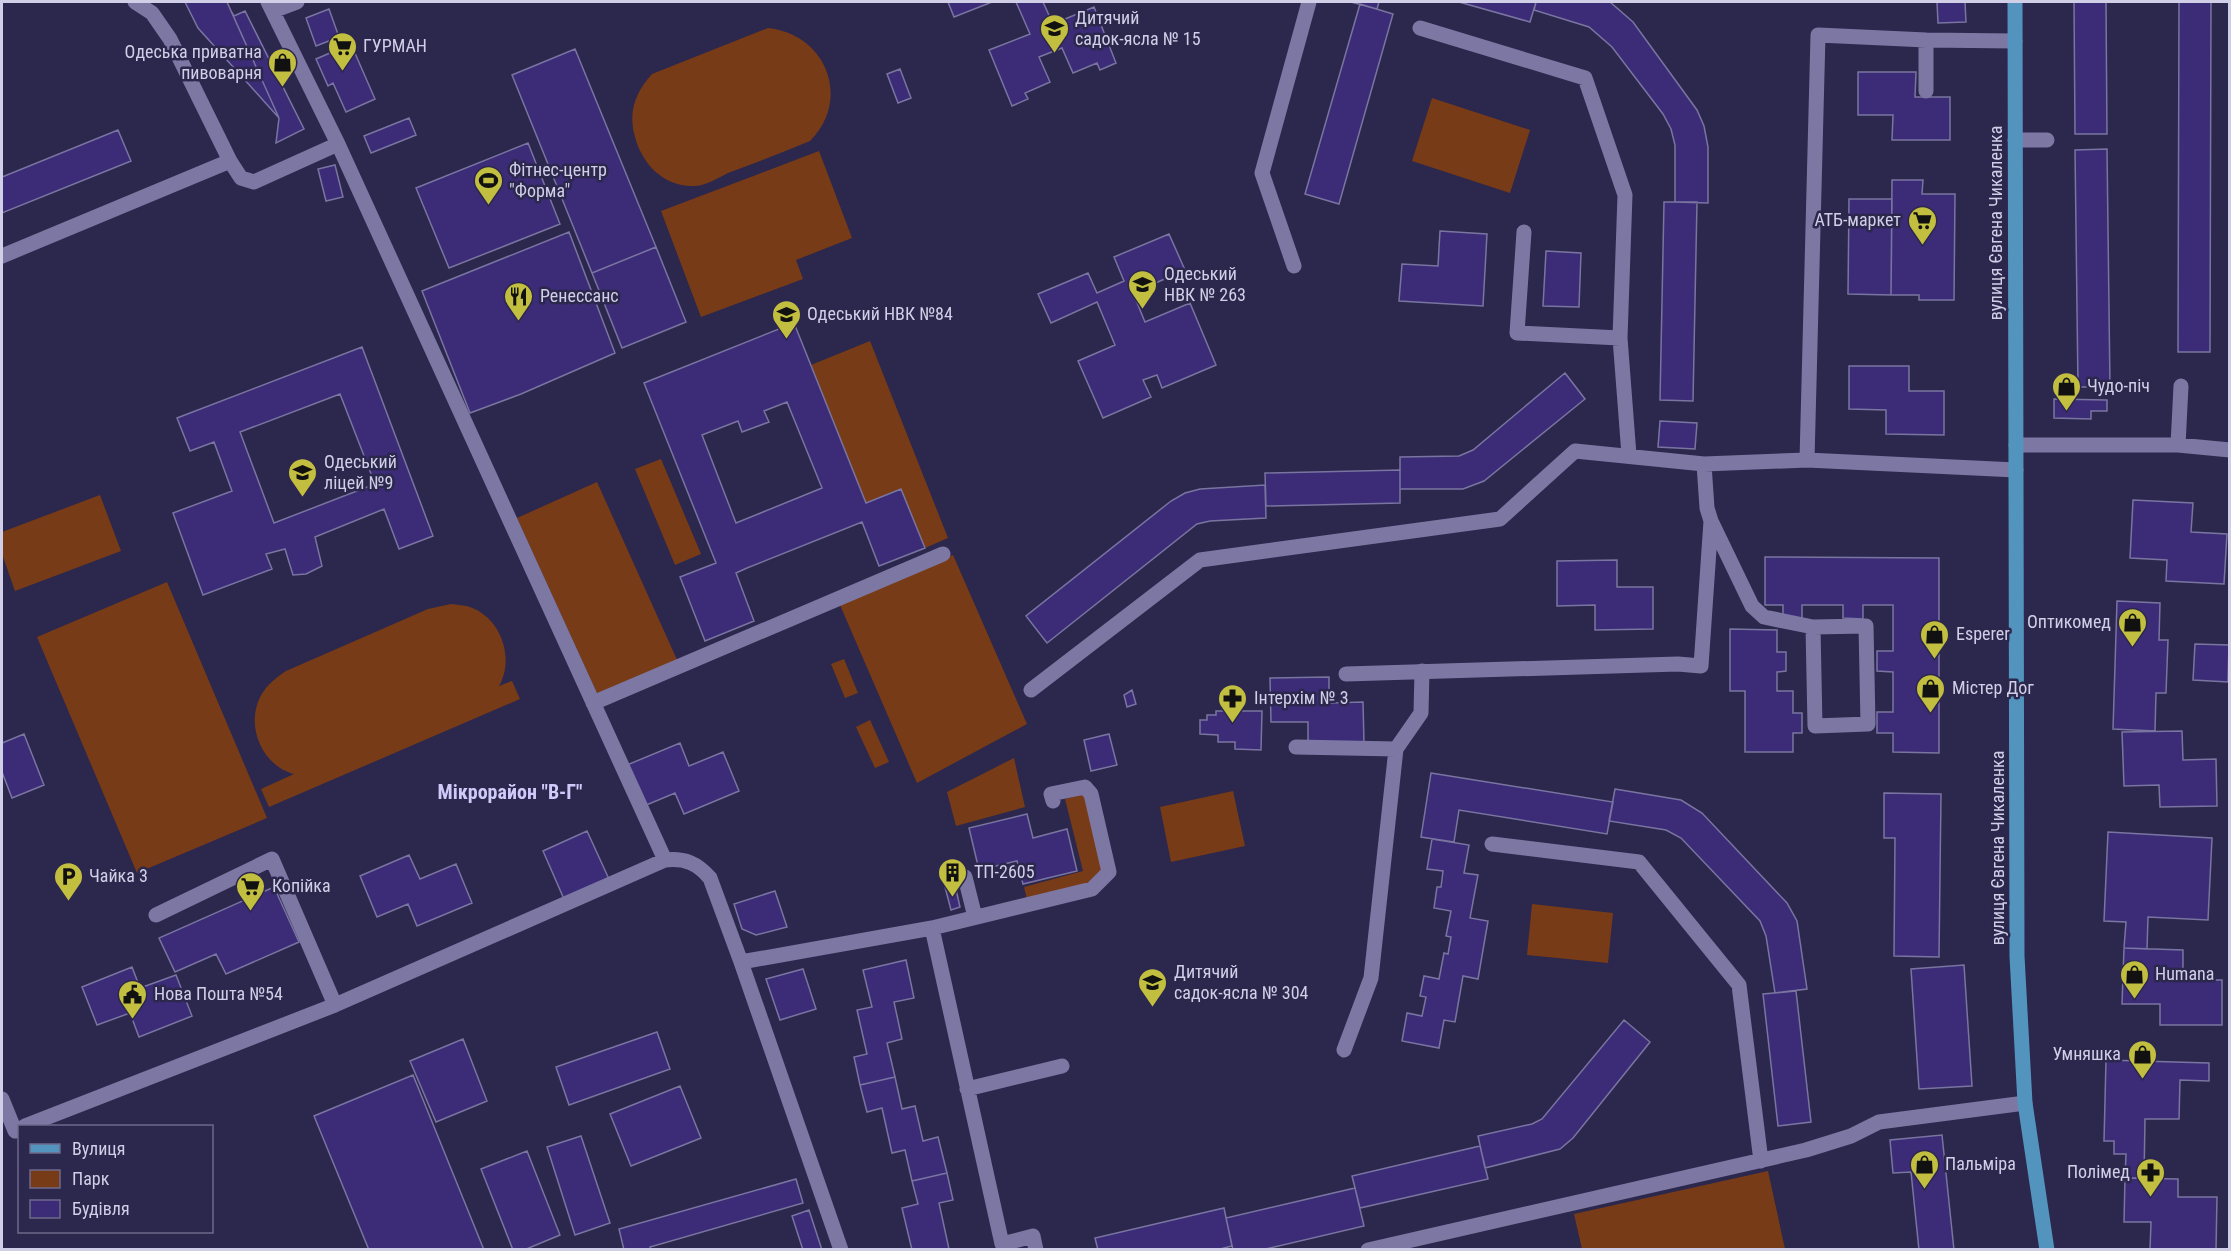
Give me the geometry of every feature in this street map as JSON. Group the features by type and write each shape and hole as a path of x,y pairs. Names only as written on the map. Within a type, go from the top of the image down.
{"main road":[{"name":"вулиця Євгена Чикаленка","path":"2015,2 2017,956 2025,1103 2047,1250"}],"street":[{"path":"135,2 152,13 170,39 230,161 241,178 254,182 338,144"},
{"path":"297,2 270,6 338,144 665,860"},
{"path":"1294,266 1262,173 1309,2"},
{"path":"1420,28 1585,78 1625,195 1620,338 1629,455"},
{"path":"1807,459 1818,35 2015,41"},
{"path":"1926,40 1926,91"},
{"path":"2015,140 2047,140"},
{"path":"2,255 230,161"},
{"path":"1524,232 1517,333 1620,338"},
{"path":"2178,445 2181,386"},
{"path":"2016,445 2178,445 2229,450"},
{"path":"1031,690 1200,560 1500,519 1575,451 1704,464 1807,459 2016,470"},
{"path":"1704,464 1707,508 1711,521 1752,606 1764,618 1812,627 1866,626 1868,724 1815,726 1812,627"},
{"path":"1346,674 1678,664 1701,666 1711,521"},
{"path":"593,703 943,554"},
{"path":"1344,1050 1371,978 1396,749 1421,714 1422,671"},
{"path":"1296,747 1396,749"},
{"path":"741,962 932,928 1092,889 1109,872 1091,794 1085,787 1051,794 1053,801"},
{"path":"1492,844 1639,862 1739,985 1761,1161"},
{"path":"156,915 272,859 335,1005"},
{"path":"28,1125 335,1005 665,860 678,859 691,861 702,868 710,878 841,1250"},
{"path":"965,877 975,917"},
{"path":"932,928 1002,1244 1033,1236 1036,1250"},
{"path":"967,1089 1062,1066"},
{"path":"2,1099 15,1130"},
{"path":"1368,1250 1817,1147 1851,1136 1879,1122 2025,1103"}],"green space":[{"path":"768,28 788,33 805,42 818,55 826,71 830,88 829,106 823,124 810,141 707,183 698,186 683,185 664,178 649,165 635,137 632,119 634,103 641,88 652,74"},
{"path":"1432,98 1530,130 1510,193 1412,161"},
{"path":"819,151 852,238 796,260 803,279 701,317 661,211"},
{"path":"870,341 948,538 925,548 901,489 866,503 811,365"},
{"path":"661,459 701,554 675,565 635,469"},
{"path":"597,482 678,662 599,698 517,518"},
{"path":"100,495 121,551 15,591 2,554 2,532"},
{"path":"953,555 1027,724 917,783 840,605"},
{"path":"167,582 267,818 137,873 37,637"},
{"path":"451,604 468,606 481,612 497,629 502,640 506,663 499,686 512,681 520,699 269,807 261,789 294,774 275,764 267,756 257,736 255,713 260,697 269,684 286,671 428,609"},
{"path":"844,659 858,693 845,698 831,664"},
{"path":"870,720 889,762 875,768 856,727"},
{"path":"1014,758 1025,807 956,826 947,792"},
{"path":"1233,791 1245,846 1171,862 1160,807"},
{"path":"1083,794 1087,798 1104,869 1087,886 1027,900 1024,887 1083,871 1065,799"},
{"path":"1532,904 1613,913 1608,963 1527,955"},
{"path":"1768,1171 1785,1249 1582,1249 1574,1214"}],"building":[{"path":"185,2 227,2 279,118 198,28"},
{"path":"948,2 992,2 954,17"},
{"path":"1016,2 1043,2 1053,24 1094,7 1116,63 1100,70 1097,63 1073,73 1062,48 1039,57 1050,82 1025,93 1028,99 1012,106 989,50 1030,34"},
{"path":"1351,2 1379,2 1377,9"},
{"path":"1459,2 1536,2 1530,22"},
{"path":"1536,2 1610,2 1633,22 1697,110 1704,126 1708,147 1708,203 1675,202 1675,145 1671,129 1663,114 1612,47 1589,27 1534,10"},
{"path":"1937,2 1965,2 1966,22 1938,23"},
{"path":"2074,2 2106,2 2107,134 2075,134"},
{"path":"2179,2 2211,2 2210,352 2178,352"},
{"path":"1360,4 1393,14 1339,204 1305,194"},
{"path":"329,9 339,37 316,46 306,18"},
{"path":"231,11 234,16 245,11 304,129 276,143 279,118"},
{"name":"ГУРМАН","path":"351,44 375,99 346,112 333,83 328,86 316,59"},
{"path":"575,49 656,247 592,273 512,75"},
{"path":"900,69 911,98 898,103 887,74"},
{"path":"1858,72 1916,72 1915,97 1950,97 1950,140 1892,140 1893,115 1858,115"},
{"path":"409,118 416,135 371,153 364,136"},
{"path":"118,130 131,161 2,213 2,177"},
{"name":"Фітнес-центр \"Форма\"","path":"528,143 560,224 449,268 416,188"},
{"path":"2107,149 2110,387 2078,387 2075,150"},
{"path":"335,165 343,197 326,201 318,169"},
{"path":"1892,180 1923,180 1922,194 1955,194 1954,300 1919,300 1919,295 1891,295"},
{"path":"1849,199 1892,199 1891,295 1848,294"},
{"path":"1664,202 1697,202 1693,401 1660,400"},
{"path":"1440,231 1487,234 1483,306 1399,301 1402,264 1438,266"},
{"name":"Ренессанс","path":"569,232 615,353 521,394 470,413 422,291"},
{"path":"1169,234 1185,270 1133,293 1145,322 1190,303 1216,365 1162,388 1157,375 1143,380 1151,397 1103,418 1078,361 1115,345 1097,302 1051,323 1038,294 1088,273 1097,293 1124,281 1114,257"},
{"path":"656,247 686,322 622,348 592,273"},
{"path":"1546,251 1581,253 1579,307 1543,306"},
{"path":"794,323 866,503 901,489 925,548 879,566 862,522 747,568 736,573 754,621 705,641 680,577 716,563 644,383","holes":["787,402 822,488 736,523 702,435 738,421 742,432 769,422 764,411"]},
{"path":"362,347 433,536 399,549 384,509 315,537 322,566 306,574 293,575 285,549 266,554 272,569 203,595 173,513 232,491 214,442 190,451 177,418","holes":["340,394 375,484 274,523 240,432"]},
{"path":"1849,366 1909,366 1909,391 1944,391 1944,435 1886,434 1886,410 1849,409"},
{"path":"1565,373 1585,399 1484,481 1463,489 1400,489 1400,457 1459,456 1473,450"},
{"path":"2054,399 2107,400 2107,411 2091,411 2091,419 2054,418"},
{"path":"1660,421 1697,423 1695,449 1658,447"},
{"path":"1400,470 1400,503 1266,506 1265,473"},
{"path":"1265,485 1266,518 1210,521 1197,524 1047,643 1026,616 1171,501 1185,493 1200,489"},
{"path":"2133,500 2193,503 2191,532 2227,534 2224,584 2166,581 2167,560 2130,558"},
{"path":"1765,557 1939,558 1939,753 1893,752 1893,733 1877,733 1877,712 1893,712 1893,672 1877,671 1877,651 1893,651 1893,605 1863,605 1863,619 1843,618 1843,605 1802,605 1802,618 1783,618 1783,605 1765,605"},
{"path":"1617,560 1617,587 1653,587 1653,629 1595,630 1595,605 1557,606 1557,561"},
{"path":"2117,601 2160,603 2159,640 2168,640 2166,693 2156,693 2155,731 2113,729"},
{"path":"1730,629 1777,630 1777,652 1786,652 1786,671 1777,672 1777,691 1793,691 1793,713 1802,713 1802,733 1793,733 1793,752 1745,752 1745,691 1730,691"},
{"path":"2195,644 2229,645 2228,682 2193,680"},
{"path":"1329,677 1329,703 1363,702 1364,743 1308,744 1308,722 1271,722 1270,678"},
{"path":"1132,690 1136,704 1127,707 1124,695"},
{"path":"1216,711 1262,711 1261,750 1235,749 1235,742 1218,742 1218,735 1200,734 1200,720 1207,720 1207,715 1216,715"},
{"path":"2182,731 2183,760 2216,759 2217,806 2160,807 2159,785 2124,786 2122,732"},
{"path":"24,734 44,785 12,798 2,772 2,743"},
{"path":"1109,734 1117,765 1091,771 1084,740"},
{"path":"680,743 689,766 723,752 739,791 684,814 675,793 644,806 627,765"},
{"path":"1431,773 1613,802 1607,834 1459,810 1454,842 1421,837"},
{"path":"1615,789 1681,800 1702,813 1787,903 1797,921 1807,989 1775,993 1766,936 1760,921 1681,838 1666,830 1609,821"},
{"path":"1884,793 1941,794 1939,957 1894,956 1895,838 1884,838"},
{"path":"1027,814 1033,838 1067,829 1077,871 1023,884 1017,861 979,870 969,828"},
{"path":"587,831 609,879 564,899 543,851"},
{"path":"2108,832 2212,838 2208,920 2148,917 2147,949 2124,948 2126,922 2104,921"},
{"path":"1432,839 1469,845 1464,873 1478,875 1470,918 1488,921 1478,979 1463,976 1455,1022 1444,1020 1439,1048 1402,1041 1407,1013 1422,1016 1426,997 1420,996 1424,976 1439,979 1444,953 1448,954 1451,937 1446,936 1451,911 1434,908 1437,887 1441,887 1443,871 1427,869"},
{"path":"409,855 420,879 456,864 472,903 417,926 408,904 377,917 360,876"},
{"name":"ТП-2605","path":"955,885 960,907 951,910 945,887"},
{"name":"Копійка","path":"274,887 299,942 226,974 216,954 175,972 159,938"},
{"path":"775,891 787,927 756,935 742,929 734,904"},
{"path":"2124,948 2183,950 2183,980 2222,980 2222,1025 2160,1025 2160,1004 2122,1004"},
{"path":"906,960 914,998 894,1002 902,1039 887,1043 895,1077 860,1085 854,1057 867,1054 857,1010 872,1007 863,970"},
{"path":"1964,965 1972,1086 1919,1089 1911,969"},
{"path":"132,967 140,988 176,975 192,1016 139,1037 130,1013 97,1025 82,987"},
{"path":"803,969 816,1009 780,1020 766,979"},
{"path":"1796,991 1811,1122 1778,1126 1763,994"},
{"path":"1624,1020 1650,1042 1573,1138 1560,1149 1485,1168 1478,1136 1532,1124 1542,1119"},
{"path":"657,1032 670,1069 569,1105 556,1067"},
{"path":"463,1039 487,1101 436,1122 410,1061"},
{"path":"2106,1060 2209,1063 2209,1081 2180,1080 2179,1119 2145,1119 2144,1178 2125,1178 2126,1154 2114,1154 2114,1141 2104,1141"},
{"path":"413,1075 484,1250 369,1250 314,1116"},
{"path":"895,1077 902,1109 915,1106 923,1141 938,1137 947,1173 912,1181 905,1150 892,1153 882,1108 867,1112 860,1085"},
{"path":"680,1086 701,1138 631,1166 610,1114"},
{"path":"1942,1135 1954,1250 1919,1250 1911,1172 1893,1173 1890,1140"},
{"path":"581,1136 610,1223 575,1235 547,1147"},
{"path":"1480,1146 1488,1179 1360,1208 1352,1176"},
{"path":"527,1151 560,1235 524,1250 513,1250 481,1169"},
{"path":"947,1173 953,1200 939,1203 949,1249 912,1250 902,1208 918,1204 912,1181"},
{"path":"2125,1178 2178,1179 2178,1197 2217,1197 2216,1250 2150,1250 2151,1222 2124,1222"},
{"path":"796,1179 803,1203 650,1247 651,1250 624,1250 619,1229"},
{"path":"1355,1188 1364,1226 1261,1250 1233,1250 1226,1218"},
{"path":"1224,1208 1232,1246 1216,1250 1098,1250 1095,1238"},
{"path":"809,1210 822,1250 803,1250 792,1216"}],"place":[{"name":"Дитячий садок-ясла № 15","path":"1054,54"},
{"name":"ГУРМАН","path":"342,72"},
{"name":"Одеська приватна пивоварня","path":"283,88"},
{"name":"Фітнес-центр \"Форма\"","path":"488,206"},
{"name":"АТБ-маркет","path":"1922,246"},
{"name":"Одеський НВК № 263","path":"1143,310"},
{"name":"Ренессанс","path":"519,322"},
{"name":"Одеський НВК №84","path":"786,340"},
{"name":"Чудо-піч","path":"2066,412"},
{"name":"Одеський ліцей №9","path":"303,498"},
{"name":"Оптикомед","path":"2132,648"},
{"name":"Esperer","path":"1935,660"},
{"name":"Містер Дог","path":"1931,714"},
{"name":"Інтерхім № 3","path":"1233,724"},
{"name":"ТП-2605","path":"953,898"},
{"name":"Чайка 3","path":"68,902"},
{"name":"Копійка","path":"251,912"},
{"name":"Humana","path":"2134,1000"},
{"name":"Дитячий садок-ясла № 304","path":"1153,1008"},
{"name":"Нова Пошта №54","path":"133,1020"},
{"name":"Умняшка","path":"2142,1080"},
{"name":"Пальміра","path":"1924,1190"},
{"name":"Полімед","path":"2151,1198"}],"district":[{"name":"Мікрорайон \"В-Г\"","path":"510,792"}]}
